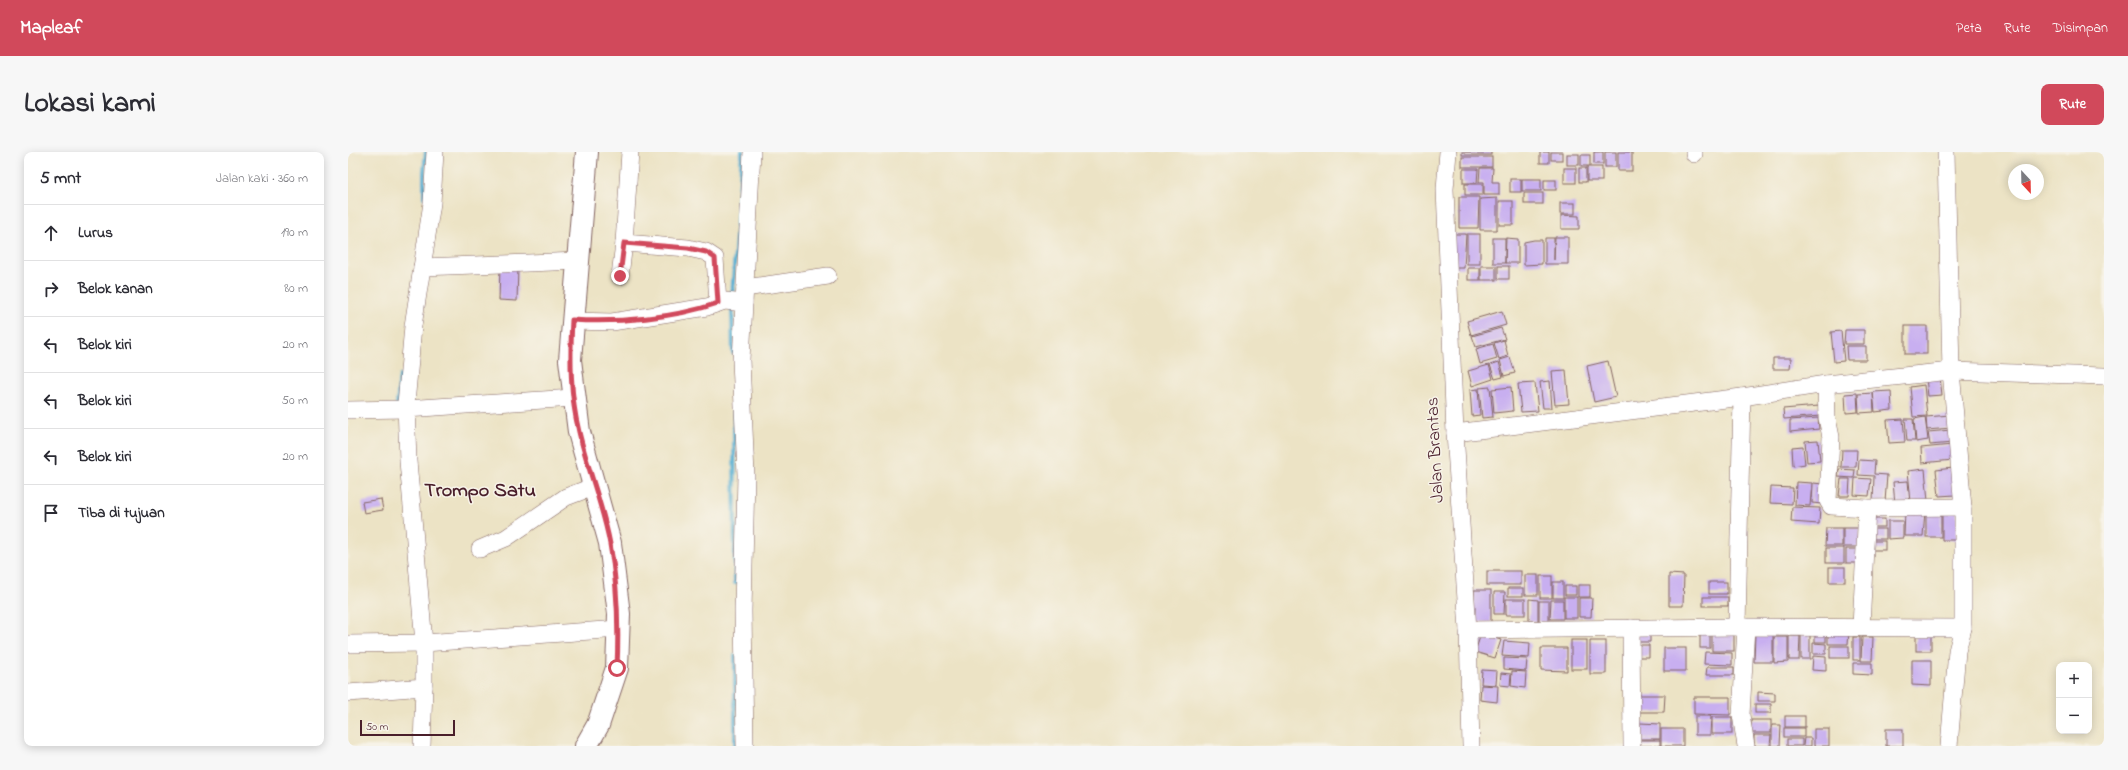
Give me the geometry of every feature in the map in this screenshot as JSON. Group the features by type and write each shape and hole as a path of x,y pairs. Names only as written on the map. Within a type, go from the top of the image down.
{"main road":[{"path":"586,152 578,261 580,321 570,360 573,398 579,432 610,543 619,614 617,668 598,725 586,746"}],"street":[{"path":"422,746 424,687 417,643 408,461 400,409 432,202 435,152"},
{"path":"620,276 624,243 630,152"},
{"path":"745,746 743,611 746,475 741,360 734,299 752,152"},
{"name":"Jalan Brantas","path":"1448,152 1445,189 1455,433 1468,630 1471,746"},
{"path":"1946,152 1951,371 1963,507 1963,628 1957,650 1949,746"},
{"path":"624,243 688,248 712,255 734,299"},
{"path":"422,267 578,261"},
{"path":"580,321 612,322 664,315 828,276"},
{"path":"1455,433 1742,397 1826,384 1951,371 2104,376"},
{"path":"1826,384 1827,418 1831,437 1828,502 1831,506 1867,508 1963,507"},
{"path":"1742,397 1741,715 1746,746"},
{"path":"348,410 400,409 573,398"},
{"path":"480,548 506,538 566,497 595,486"},
{"path":"1861,627 1867,508"},
{"path":"1468,630 1741,627 1963,628"},
{"path":"1631,628 1632,746"},
{"path":"348,644 417,643 618,629"},
{"path":"348,694 424,687"}],"building":[{"path":"1462,152 1491,152 1491,155 1462,155"},
{"path":"1540,152 1549,152 1549,163 1540,163"},
{"path":"1551,152 1562,152 1562,160 1551,160"},
{"path":"1594,152 1603,152 1603,164 1594,164"},
{"path":"1605,152 1616,152 1616,167 1605,167"},
{"path":"1618,152 1632,152 1632,171 1618,171"},
{"path":"1567,154 1579,154 1579,165 1567,165"},
{"path":"1581,155 1590,155 1590,166 1581,166"},
{"path":"1462,157 1492,157 1492,167 1462,167"},
{"path":"1587,167 1602,167 1602,181 1587,181"},
{"path":"1480,168 1493,168 1492,182 1499,182 1499,195 1484,195 1484,182 1479,182"},
{"path":"1564,168 1576,168 1576,183 1564,183"},
{"path":"1579,168 1586,168 1586,182 1579,182"},
{"path":"1463,169 1478,169 1477,183 1463,183"},
{"path":"1510,179 1521,179 1521,192 1510,192"},
{"path":"1522,179 1541,179 1541,191 1522,191"},
{"path":"1544,180 1556,180 1556,190 1544,190"},
{"path":"1465,184 1483,184 1483,195 1465,195"},
{"path":"1524,193 1543,193 1543,204 1524,204"},
{"path":"1459,197 1479,197 1478,228 1459,228"},
{"path":"1497,198 1497,230 1480,230 1480,199"},
{"path":"1499,201 1513,201 1513,225 1499,225"},
{"path":"1560,203 1575,203 1575,214 1560,214"},
{"path":"1561,215 1579,216 1579,229 1561,229"},
{"path":"1450,234 1466,234 1464,268 1450,268"},
{"path":"1467,234 1480,234 1480,264 1467,264"},
{"path":"1555,237 1568,237 1568,264 1545,264 1545,238 1554,238 1554,260"},
{"path":"1493,238 1505,238 1505,263 1493,263"},
{"path":"1506,238 1518,239 1518,263 1505,263"},
{"path":"1542,240 1542,264 1524,265 1524,242"},
{"path":"1481,266 1496,266 1496,280 1481,280"},
{"path":"1498,266 1509,266 1509,279 1498,279"},
{"path":"500,268 518,268 517,301 499,300"},
{"path":"1468,268 1480,268 1480,280 1468,280"},
{"path":"1502,311 1506,325 1471,335 1467,321"},
{"path":"1905,326 1927,326 1927,354 1905,354"},
{"path":"1501,328 1505,339 1476,347 1472,336"},
{"path":"1845,330 1864,330 1864,344 1844,344"},
{"path":"1841,331 1844,361 1834,362 1831,332"},
{"path":"1504,340 1508,356 1499,359 1494,343"},
{"path":"1493,344 1497,359 1480,364 1476,349"},
{"path":"1846,346 1866,346 1866,360 1847,360"},
{"path":"1510,357 1515,373 1504,376 1500,360"},
{"path":"1773,358 1791,358 1790,369 1773,369"},
{"path":"1608,361 1616,397 1594,402 1587,366"},
{"path":"1499,362 1503,377 1495,379 1490,365"},
{"path":"1489,365 1493,379 1472,386 1468,371"},
{"path":"1566,370 1569,404 1555,405 1552,371"},
{"path":"1940,377 1942,395 1928,396 1926,378"},
{"path":"1550,381 1552,408 1543,408 1540,382"},
{"path":"1535,383 1538,411 1521,412 1518,384"},
{"path":"1924,385 1927,416 1913,417 1910,387"},
{"path":"1490,387 1493,417 1482,418 1479,388"},
{"path":"1511,387 1513,411 1494,413 1492,389"},
{"path":"1478,389 1480,415 1472,416 1470,390"},
{"path":"1891,391 1892,410 1875,412 1873,392"},
{"path":"1857,393 1858,412 1846,413 1845,394"},
{"path":"1873,393 1874,412 1859,413 1858,394"},
{"path":"1819,406 1820,416 1784,419 1783,409"},
{"path":"1950,415 1951,428 1927,430 1926,417"},
{"path":"1925,417 1928,440 1916,442 1914,419"},
{"path":"1818,418 1819,429 1790,432 1790,420"},
{"path":"1903,419 1905,442 1889,443 1887,420"},
{"path":"1905,419 1913,419 1915,441 1907,441"},
{"path":"1951,430 1952,443 1930,445 1928,432"},
{"path":"1818,440 1820,461 1807,462 1805,441"},
{"path":"1952,445 1953,460 1922,463 1921,448"},
{"path":"1803,446 1805,464 1793,466 1792,447"},
{"path":"1842,450 1857,450 1856,467 1841,467"},
{"path":"1859,460 1875,461 1874,474 1887,475 1885,502 1873,502 1874,476 1858,475"},
{"path":"1953,468 1955,495 1939,496 1936,470"},
{"path":"1839,469 1855,470 1854,478 1838,477"},
{"path":"1925,469 1928,501 1911,502 1908,471"},
{"path":"1855,478 1871,479 1869,496 1854,495"},
{"path":"1841,479 1850,479 1849,496 1839,496"},
{"path":"1908,481 1910,503 1895,504 1893,482"},
{"path":"1796,482 1812,483 1810,506 1795,505"},
{"path":"1813,483 1823,484 1822,504 1812,503"},
{"path":"1771,487 1793,488 1792,504 1770,503"},
{"path":"381,499 383,510 364,513 362,502"},
{"path":"1792,507 1820,508 1819,524 1791,522"},
{"path":"1942,510 1957,510 1957,540 1942,540"},
{"path":"1905,511 1925,511 1923,536 1904,536"},
{"path":"1926,511 1941,511 1941,537 1926,537"},
{"path":"1869,519 1885,519 1885,527 1869,527"},
{"path":"1888,521 1903,521 1903,538 1888,539"},
{"path":"1826,528 1842,528 1842,546 1825,546"},
{"path":"1843,528 1860,528 1860,547 1843,547"},
{"path":"1869,529 1886,529 1886,539 1869,539"},
{"path":"1869,541 1885,541 1885,550 1869,550"},
{"path":"1826,548 1844,548 1844,563 1826,563"},
{"path":"1846,549 1860,549 1860,563 1846,563"},
{"path":"1829,567 1845,567 1845,582 1829,582"},
{"path":"1487,571 1521,571 1521,585 1487,585"},
{"path":"1669,574 1684,575 1683,606 1669,606"},
{"path":"1525,575 1538,575 1538,595 1525,595"},
{"path":"1540,576 1552,576 1552,598 1540,598"},
{"path":"1553,582 1563,582 1563,598 1553,598"},
{"path":"1709,582 1727,582 1727,594 1709,594"},
{"path":"1578,585 1590,585 1590,597 1578,597"},
{"path":"1565,586 1576,586 1576,595 1565,595"},
{"path":"1508,588 1523,588 1523,596 1508,596"},
{"path":"1474,590 1491,590 1491,622 1474,622"},
{"path":"1494,592 1505,592 1504,614 1494,614"},
{"path":"1564,597 1577,597 1577,618 1564,618"},
{"path":"1703,597 1728,597 1728,606 1703,606"},
{"path":"1579,598 1592,598 1591,617 1579,617"},
{"path":"1506,599 1525,599 1525,615 1506,615"},
{"path":"1529,599 1538,600 1538,621 1529,621"},
{"path":"1551,600 1563,600 1563,619 1550,619"},
{"path":"1539,601 1549,601 1549,622 1539,622"},
{"path":"1700,628 1710,628 1710,648 1700,648"},
{"path":"1712,628 1734,628 1734,651 1712,651"},
{"path":"1828,630 1849,630 1848,644 1828,644"},
{"path":"1916,630 1931,630 1931,651 1916,651"},
{"path":"1815,631 1826,631 1826,642 1815,642"},
{"path":"1637,633 1650,633 1650,642 1636,642"},
{"path":"1755,633 1773,633 1773,662 1754,662"},
{"path":"1481,634 1501,640 1495,658 1475,652"},
{"path":"1801,635 1810,635 1810,659 1801,659"},
{"path":"1789,636 1800,636 1799,660 1789,660"},
{"path":"1774,637 1788,637 1788,662 1774,663"},
{"path":"1853,637 1860,637 1860,660 1853,660"},
{"path":"1862,637 1873,637 1872,661 1861,661"},
{"path":"1571,640 1587,640 1587,669 1571,669"},
{"path":"1504,641 1530,643 1529,658 1502,656"},
{"path":"1590,641 1606,641 1606,674 1590,674"},
{"path":"1813,643 1826,644 1826,654 1813,654"},
{"path":"1637,645 1649,645 1649,657 1636,657"},
{"path":"1830,646 1849,646 1849,658 1830,658"},
{"path":"1541,648 1567,648 1567,671 1541,670"},
{"path":"1664,648 1686,648 1686,671 1664,671"},
{"path":"1705,652 1732,653 1732,665 1704,664"},
{"path":"1813,656 1826,657 1826,671 1812,670"},
{"path":"1504,658 1527,659 1526,671 1504,669"},
{"path":"1912,660 1931,660 1931,686 1912,685"},
{"path":"1853,663 1872,663 1872,675 1853,674"},
{"path":"1707,667 1734,667 1734,675 1706,675"},
{"path":"1482,670 1497,671 1496,685 1481,684"},
{"path":"1512,671 1526,672 1525,688 1511,686"},
{"path":"1501,673 1511,674 1510,686 1500,685"},
{"path":"1481,685 1498,686 1497,702 1480,700"},
{"path":"1758,692 1775,693 1775,701 1758,701"},
{"path":"1639,695 1665,695 1664,712 1638,712"},
{"path":"1694,697 1730,697 1730,715 1694,714"},
{"path":"1755,704 1771,704 1771,713 1755,713"},
{"path":"1695,716 1711,716 1710,735 1695,735"},
{"path":"1785,716 1805,716 1805,727 1785,727"},
{"path":"1712,717 1732,717 1732,734 1712,734"},
{"path":"1751,720 1771,720 1771,733 1751,733"},
{"path":"1640,723 1660,724 1660,739 1640,739"},
{"path":"1772,725 1781,725 1780,746 1772,746"},
{"path":"1784,728 1804,728 1804,737 1784,737"},
{"path":"1661,729 1683,729 1683,746 1661,746"},
{"path":"1814,729 1829,729 1829,746 1814,746"},
{"path":"1886,729 1903,729 1903,746 1886,746"},
{"path":"1754,735 1771,735 1770,746 1754,746"},
{"path":"1804,738 1811,738 1811,746 1803,746"},
{"path":"1787,739 1802,739 1802,746 1787,746"},
{"path":"1638,740 1660,740 1660,746 1638,746"}],"waterway":[{"path":"424,197 426,152"},
{"path":"732,297 742,152"},
{"path":"732,306 733,353"},
{"path":"397,405 400,376"},
{"path":"734,390 735,583"},
{"path":"735,656 735,746"}],"district":[{"name":"Trompo Satu","path":"480,491"}],"route":[{"path":"617,668 619,614 610,543 579,432 573,398 570,360 572,320 612,322 664,315 707,307 718,303 716,262 715,258 706,252 688,248 624,243 620,276"}]}
